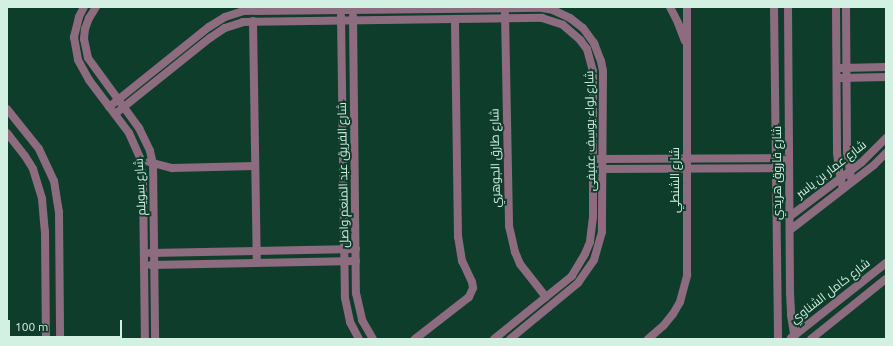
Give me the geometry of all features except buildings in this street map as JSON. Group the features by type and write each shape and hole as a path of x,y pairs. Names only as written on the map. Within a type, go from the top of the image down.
{"street":[{"name":"شارع سويلم","path":"84,7 76,26 74,49 83,71 131,137 140,158 143,176 145,339"},
{"name":"شارع سويلم","path":"96,7 88,18 85,29 85,49 93,67 145,139 153,164 155,339"},
{"path":"670,7 687,46"},
{"name":"شارع الشنطي","path":"648,339 664,325 673,314 684,289 687,275 687,7"},
{"name":"شارع فاروق هريدي","path":"774,7 778,339"},
{"name":"شارع فاروق هريدي","path":"788,7 791,314 793,338"},
{"path":"836,7 837,153 840,179 843,189"},
{"path":"846,7 847,152 849,172 852,182"},
{"name":"شارع لواء يوسف عفيفى","path":"109,107 208,27 225,17 243,11 341,8 542,8 553,10 577,22 591,39 598,51 603,71 602,232 594,260 587,272 572,288 510,339"},
{"name":"شارع الفريق عبد المنعم واصل","path":"341,8 344,261 347,310 350,322 359,339"},
{"name":"شارع الفريق عبد المنعم واصل","path":"353,8 356,261 358,307 362,320 373,339"},
{"name":"شارع طارق الجوهري","path":"505,8 508,226 514,252 520,264 546,297"},
{"name":"شارع لواء يوسف عفيفى","path":"115,114 210,38 234,25 253,21 542,18 553,21 573,32 587,50 593,71 592,230 585,254 572,276 494,339"},
{"path":"415,339 469,297 473,288 472,282 462,261 458,237 455,19"},
{"path":"253,21 257,263"},
{"path":"836,68 886,67"},
{"path":"836,78 886,77"},
{"path":"7,109 39,149 54,181 59,212 60,339"},
{"path":"7,133 33,169 42,199 45,231 46,339"},
{"name":"شارع عمار بن ياسر","path":"790,217 870,155 886,138"},
{"name":"شارع عمار بن ياسر","path":"790,230 852,182 886,153"},
{"path":"140,158 153,164 172,168 255,166"},
{"path":"593,159 789,158"},
{"path":"593,169 789,168"},
{"path":"144,253 356,249"},
{"path":"144,265 356,261"},
{"name":"شارع كامل الشناوي","path":"793,338 886,263"},
{"name":"شارع كامل الشناوي","path":"811,339 886,279"}]}
